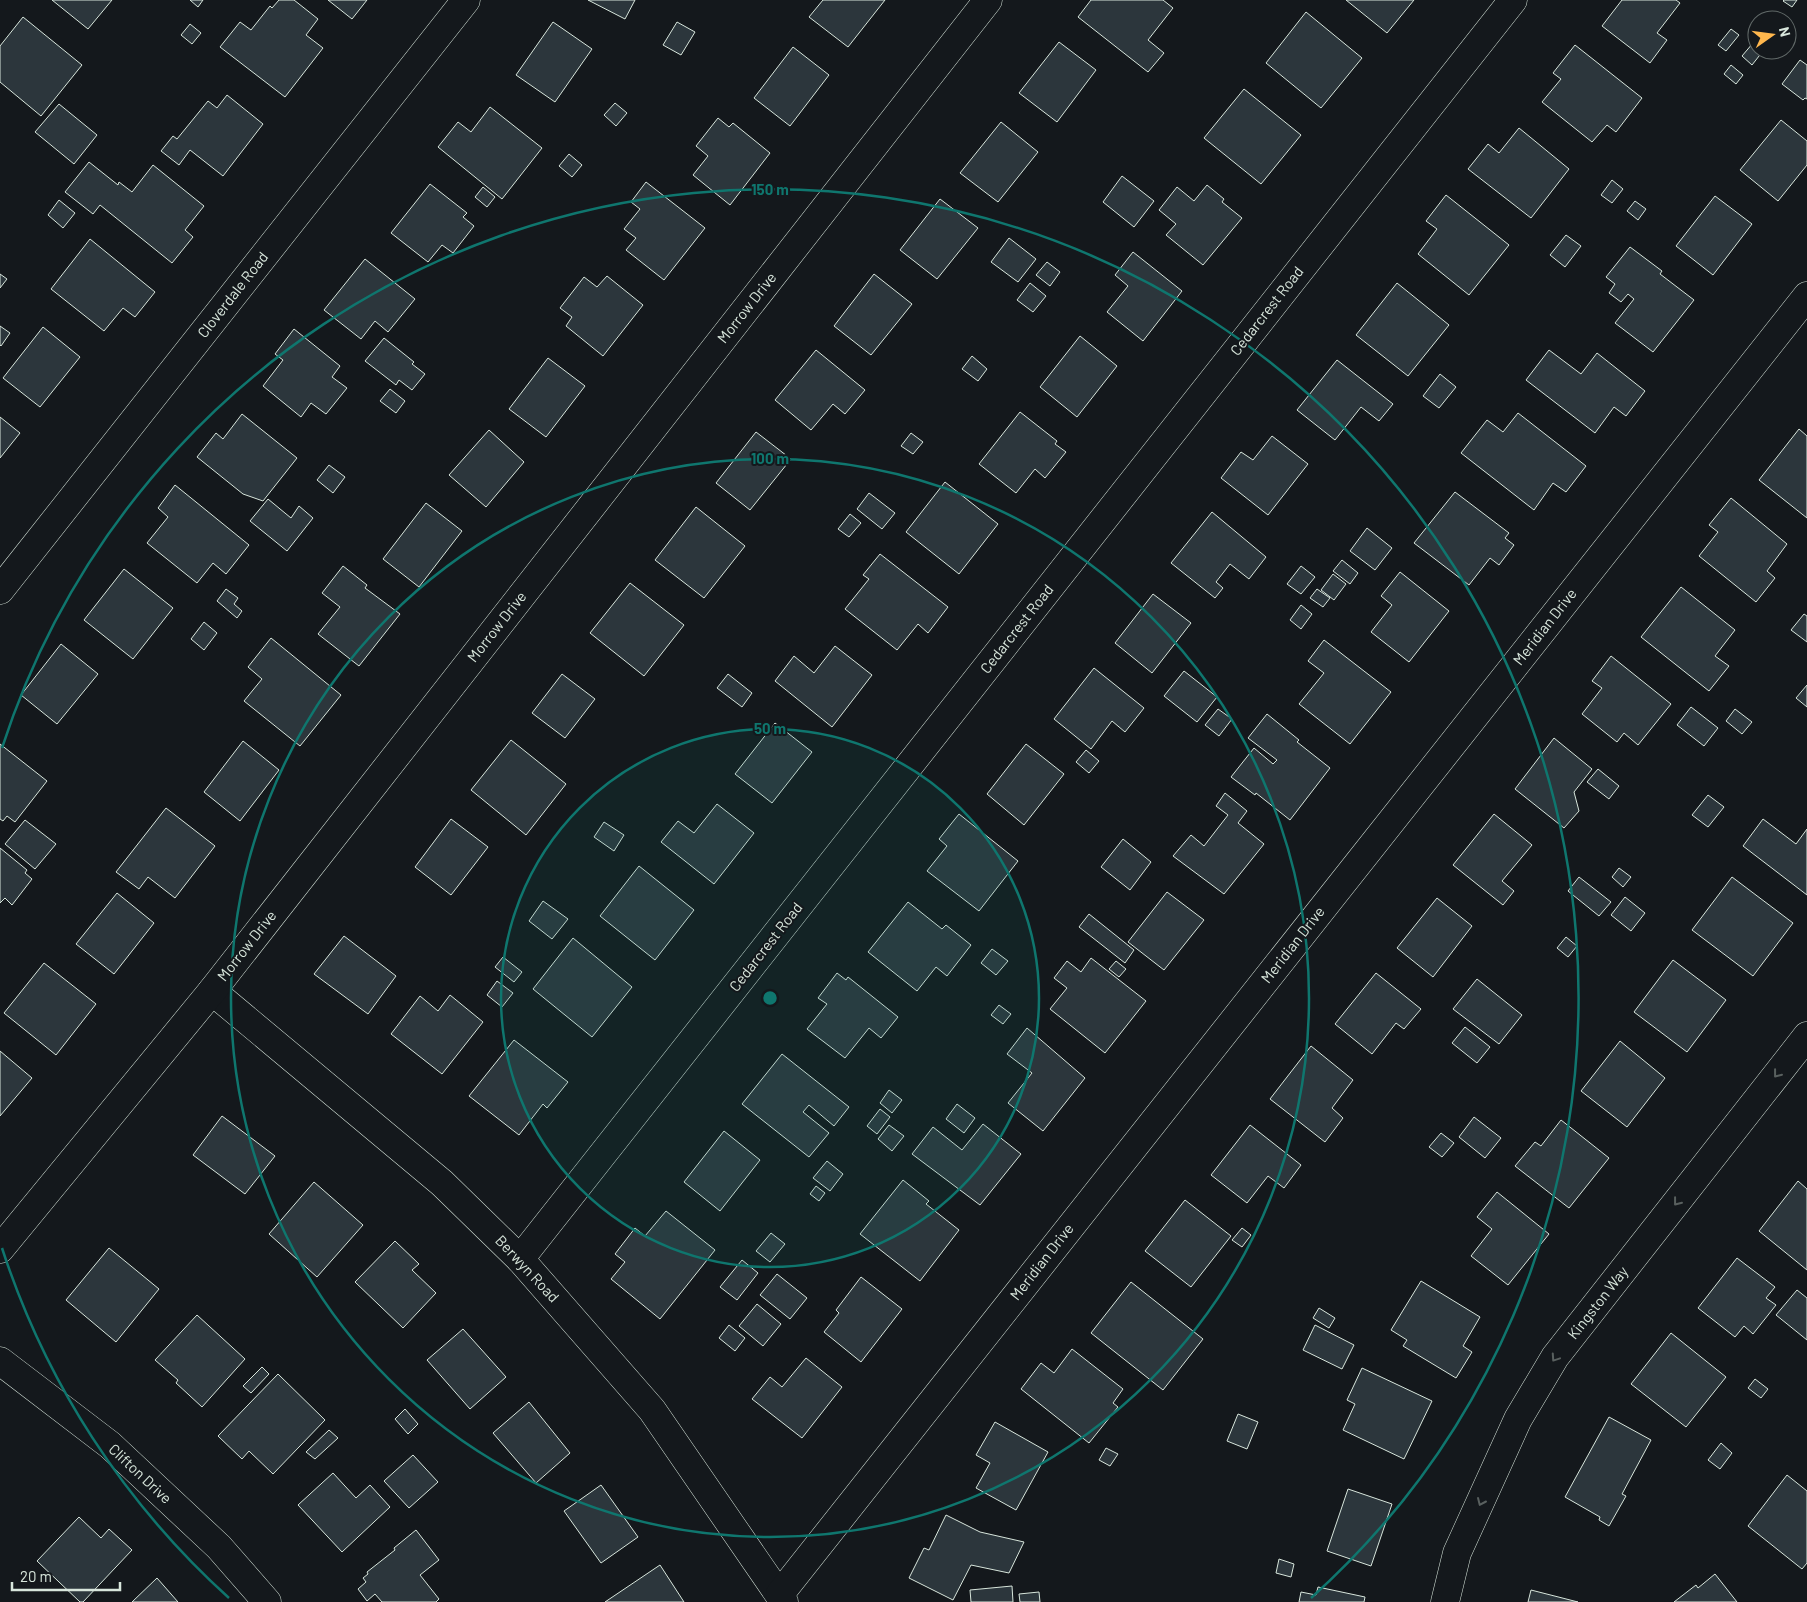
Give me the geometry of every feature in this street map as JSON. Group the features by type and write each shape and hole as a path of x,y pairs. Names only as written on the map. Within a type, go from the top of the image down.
{"street":[{"name":"Cloverdale Road","path":"0,590 466,0"},
{"name":"Morrow Drive","path":"0,1248 212,991 988,0"},
{"name":"Cedarcrest Road","path":"520,1259 1513,0"},
{"name":"Meridian Drive","path":"782,1598 1807,296"},
{"name":"Berwyn Road","path":"212,991 442,1183 520,1259 652,1410 782,1598"},
{"name":"Kingston Way","path":"1445,1602 1457,1553 1518,1419 1555,1357 1807,1036"},
{"name":"Clifton Drive","path":"0,1361 110,1445 219,1547 267,1602"}],"building":[{"path":"52,0 112,0 88,29"},
{"path":"190,0 203,0 198,7"},
{"path":"279,0 294,0 318,19 306,35 323,48 285,97 220,47 240,22 251,30 270,6 272,8"},
{"path":"328,0 367,0 352,19"},
{"path":"588,0 635,0 625,19"},
{"path":"823,0 885,0 848,47 809,17"},
{"path":"1091,0 1163,0 1173,8 1148,40 1164,53 1148,72 1078,17"},
{"path":"1346,0 1414,0 1387,33"},
{"path":"1622,0 1676,0 1680,3 1657,33 1667,40 1650,63 1602,26"},
{"path":"1784,0 1797,0 1792,7"},
{"path":"1306,12 1362,58 1321,108 1266,63"},
{"path":"23,17 82,65 41,116 0,82 0,46"},
{"path":"553,22 592,49 555,102 516,75"},
{"path":"677,22 695,32 681,55 663,45"},
{"path":"190,24 201,33 192,44 181,35"},
{"path":"1731,29 1739,35 1726,51 1718,45"},
{"path":"1059,42 1096,70 1057,122 1019,93"},
{"path":"1575,45 1642,98 1616,132 1607,125 1592,142 1542,102 1561,79 1553,73"},
{"path":"793,47 829,75 790,126 754,98"},
{"path":"1747,50 1747,60 1756,60 1752,65 1742,56"},
{"path":"1800,60 1807,65 1807,99 1803,100 1782,84"},
{"path":"1731,65 1743,75 1736,84 1724,74"},
{"path":"1244,89 1301,135 1261,184 1204,138"},
{"path":"227,95 263,124 223,176 190,150 179,165 161,151 173,136 177,139 208,101 217,108"},
{"path":"615,103 627,113 616,126 604,115"},
{"path":"59,104 97,135 74,164 35,132"},
{"path":"490,107 542,148 502,199 438,147 458,122 471,132"},
{"path":"718,118 729,127 733,123 770,153 730,205 693,175 708,156 696,146"},
{"path":"1781,120 1807,141 1807,165 1778,201 1740,170"},
{"path":"1001,122 1038,152 998,202 960,173"},
{"path":"1519,128 1569,169 1531,218 1468,169 1488,144 1499,153"},
{"path":"569,154 582,165 572,177 559,166"},
{"path":"89,162 118,185 119,182 132,192 153,165 204,206 185,230 193,237 172,263 100,205 93,214 65,192"},
{"path":"1122,176 1154,201 1134,227 1103,202"},
{"path":"1612,180 1623,189 1612,203 1601,195"},
{"path":"646,182 705,228 664,280 626,250 636,238 624,229 640,209 631,202"},
{"path":"430,184 467,213 463,217 474,226 453,253 442,245 428,262 391,233"},
{"path":"1207,185 1224,199 1222,202 1242,218 1203,265 1166,235 1176,224 1159,210 1177,187 1194,201"},
{"path":"483,187 495,197 487,207 475,197"},
{"path":"1446,195 1509,245 1469,295 1418,254 1437,229 1426,221"},
{"path":"1715,196 1752,224 1713,275 1676,246"},
{"path":"940,199 978,228 937,279 900,250"},
{"path":"59,200 75,213 63,228 48,215"},
{"path":"1635,201 1646,209 1638,220 1627,211"},
{"path":"1566,235 1581,246 1565,267 1550,255"},
{"path":"1009,238 1036,259 1018,282 991,262"},
{"path":"90,239 155,292 135,317 123,308 104,331 51,289"},
{"path":"1630,247 1662,271 1660,274 1694,300 1653,352 1615,323 1634,299 1628,294 1621,302 1609,293 1615,284 1606,277"},
{"path":"1133,252 1182,291 1143,341 1107,312 1128,286 1115,275"},
{"path":"365,259 415,299 388,332 375,321 361,339 324,310"},
{"path":"1047,262 1060,272 1050,286 1036,275"},
{"path":"0,274 7,279 0,288"},
{"path":"874,274 912,304 871,355 834,326"},
{"path":"607,276 643,305 603,356 566,326 572,317 560,308 584,277 597,287"},
{"path":"1030,283 1046,296 1033,312 1017,300"},
{"path":"1397,283 1449,325 1408,376 1356,335"},
{"path":"0,326 10,333 1,346 0,345"},
{"path":"43,327 80,357 40,407 3,378"},
{"path":"294,329 340,366 332,377 347,388 326,414 311,403 301,417 263,386 283,360 275,354"},
{"path":"1080,336 1117,366 1077,417 1040,387"},
{"path":"384,338 414,362 412,364 425,374 412,390 399,380 396,385 365,361"},
{"path":"816,350 865,390 845,414 833,404 811,430 775,400"},
{"path":"1549,350 1581,374 1597,353 1645,391 1626,416 1614,407 1595,433 1526,380"},
{"path":"972,356 987,369 978,381 962,369"},
{"path":"548,358 585,386 546,437 509,409"},
{"path":"1337,360 1393,404 1379,421 1361,407 1335,440 1297,410"},
{"path":"1440,374 1456,387 1439,408 1423,396"},
{"path":"390,389 405,401 396,413 380,401"},
{"path":"1020,412 1057,441 1055,444 1066,452 1045,478 1035,469 1016,493 979,464"},
{"path":"1518,413 1586,466 1566,492 1553,483 1534,510 1461,453 1487,420 1503,432"},
{"path":"242,414 297,458 263,501 243,494 197,457 216,433 223,439"},
{"path":"0,417 20,433 0,458"},
{"path":"1799,429 1807,436 1807,518 1759,480"},
{"path":"489,430 524,462 486,507 449,475"},
{"path":"756,432 791,459 750,510 716,483"},
{"path":"911,433 923,442 913,454 901,446"},
{"path":"1272,436 1308,464 1268,515 1221,478 1241,452 1253,460"},
{"path":"329,465 345,477 333,493 317,480"},
{"path":"945,482 998,524 959,574 906,532"},
{"path":"175,485 249,545 226,574 213,563 197,583 147,543 168,517 158,508"},
{"path":"1455,492 1509,533 1505,538 1514,545 1499,565 1490,558 1469,585 1414,543"},
{"path":"869,493 895,513 882,529 857,509"},
{"path":"1731,498 1787,544 1767,571 1775,578 1756,602 1699,556 1718,532 1709,525"},
{"path":"268,499 291,518 299,506 313,518 287,551 250,521"},
{"path":"426,503 462,531 419,587 383,559"},
{"path":"696,507 745,546 704,598 655,560"},
{"path":"1212,512 1266,557 1249,579 1230,564 1216,582 1223,588 1215,598 1171,563"},
{"path":"850,514 861,523 849,537 838,529"},
{"path":"1367,528 1392,548 1375,570 1350,551"},
{"path":"880,554 948,607 928,633 918,624 897,650 845,609 869,579 863,575"},
{"path":"1342,560 1358,573 1350,584 1333,571"},
{"path":"343,566 367,585 365,588 400,614 359,666 318,634 340,607 322,593"},
{"path":"1301,566 1315,577 1301,594 1287,584"},
{"path":"124,569 173,608 133,659 84,620"},
{"path":"1400,572 1449,611 1409,662 1371,632 1392,605 1381,596"},
{"path":"1333,574 1346,584 1334,600 1321,590"},
{"path":"630,583 684,625 644,676 590,633"},
{"path":"1681,587 1735,630 1715,656 1729,666 1709,691 1641,637"},
{"path":"226,589 238,598 234,604 242,611 237,618 217,601"},
{"path":"1317,589 1330,598 1323,607 1310,598"},
{"path":"1153,594 1191,623 1152,673 1115,643"},
{"path":"1301,605 1312,614 1301,629 1290,620"},
{"path":"1804,614 1807,616 1807,642 1791,630"},
{"path":"204,622 217,633 204,650 191,639"},
{"path":"271,638 341,695 300,746 244,701 262,679 248,667"},
{"path":"1324,640 1391,692 1350,744 1299,704 1324,673 1308,661"},
{"path":"61,644 98,674 57,724 21,695"},
{"path":"835,646 872,675 832,727 775,681 794,656 814,673"},
{"path":"1611,656 1671,704 1638,745 1624,733 1617,742 1582,714 1602,688 1592,681"},
{"path":"1094,668 1144,708 1125,732 1112,721 1091,749 1054,719"},
{"path":"1184,671 1217,697 1197,722 1164,696"},
{"path":"562,674 595,699 565,738 532,713"},
{"path":"728,674 752,693 742,707 717,688"},
{"path":"1807,685 1807,707 1796,698"},
{"path":"1691,707 1718,728 1704,746 1677,725"},
{"path":"1218,709 1232,719 1219,736 1205,725"},
{"path":"1735,709 1752,722 1742,734 1726,721"},
{"path":"1267,714 1299,740 1297,742 1330,768 1290,820 1256,793 1255,795 1231,777 1254,748 1273,764 1277,760 1248,738"},
{"path":"775,723 812,752 772,803 735,774"},
{"path":"1554,738 1592,769 1574,792 1579,811 1564,828 1515,789"},
{"path":"511,740 566,784 526,835 471,790"},
{"path":"243,741 279,770 240,821 204,792"},
{"path":"0,744 47,781 15,822 7,816 3,821 0,819"},
{"path":"1026,744 1064,774 1024,825 987,794"},
{"path":"1086,750 1099,761 1089,773 1076,762"},
{"path":"1598,769 1619,786 1609,799 1587,782"},
{"path":"1225,793 1247,811 1238,823 1264,844 1224,894 1173,856 1191,835 1204,846 1228,815 1216,806"},
{"path":"1708,795 1724,807 1708,827 1692,815"},
{"path":"717,804 754,833 714,884 661,842 678,821 694,833"},
{"path":"166,808 215,846 175,898 148,877 139,889 116,872"},
{"path":"959,814 1018,861 979,911 927,871 947,846 939,839"},
{"path":"1494,814 1532,845 1502,881 1514,891 1503,905 1453,865"},
{"path":"451,819 488,847 451,895 415,867"},
{"path":"1763,819 1796,844 1807,829 1807,895 1743,846"},
{"path":"25,820 56,844 35,869 5,844"},
{"path":"604,822 624,835 614,851 594,837"},
{"path":"1123,839 1151,862 1130,890 1101,867"},
{"path":"0,848 27,870 25,873 32,879 12,905 5,898 0,903"},
{"path":"639,866 694,910 655,960 600,916"},
{"path":"1619,868 1631,877 1623,887 1612,877"},
{"path":"1579,877 1611,902 1599,916 1568,891"},
{"path":"1732,877 1793,923 1753,976 1692,930"},
{"path":"1167,892 1204,920 1164,970 1128,942"},
{"path":"117,893 154,923 114,974 76,944"},
{"path":"1625,897 1645,913 1631,931 1611,915"},
{"path":"1437,898 1472,926 1433,977 1397,948"},
{"path":"543,901 568,919 552,939 529,921"},
{"path":"908,902 942,929 946,925 971,945 947,976 936,967 917,991 868,952"},
{"path":"1089,914 1134,950 1125,963 1079,927"},
{"path":"344,936 396,976 368,1014 314,974"},
{"path":"1566,937 1577,946 1568,957 1557,948"},
{"path":"573,938 632,987 592,1037 533,989"},
{"path":"992,949 1008,961 996,975 981,963"},
{"path":"503,957 522,972 514,982 495,967"},
{"path":"1091,958 1146,1001 1105,1053 1050,1009 1067,988 1054,978 1067,961 1081,972"},
{"path":"1673,960 1726,1000 1687,1052 1634,1012"},
{"path":"1116,961 1126,969 1119,977 1109,969"},
{"path":"44,963 96,1004 56,1055 4,1013"},
{"path":"837,973 846,980 848,977 898,1017 881,1038 869,1028 845,1058 807,1029 827,1004 818,998"},
{"path":"1376,973 1421,1009 1404,1029 1396,1023 1372,1054 1335,1024"},
{"path":"1477,979 1522,1015 1499,1044 1453,1009"},
{"path":"497,981 513,993 502,1007 487,995"},
{"path":"450,995 483,1022 442,1074 391,1034 420,996 438,1011"},
{"path":"999,1005 1011,1014 1003,1024 991,1015"},
{"path":"1465,1027 1490,1047 1477,1063 1452,1043"},
{"path":"1027,1028 1085,1078 1043,1131 1008,1103 1032,1073 1007,1054"},
{"path":"514,1040 568,1082 547,1108 543,1104 519,1135 469,1096"},
{"path":"1620,1041 1665,1078 1627,1127 1581,1091"},
{"path":"1311,1046 1353,1080 1332,1108 1343,1118 1325,1142 1270,1099"},
{"path":"0,1051 32,1078 0,1116"},
{"path":"782,1054 849,1107 834,1126 809,1105 803,1112 829,1133 809,1157 742,1104"},
{"path":"889,1090 902,1100 892,1113 880,1103"},
{"path":"957,1104 975,1118 964,1133 946,1119"},
{"path":"880,1109 890,1117 877,1134 867,1126"},
{"path":"222,1116 275,1156 245,1194 193,1155"},
{"path":"1474,1117 1501,1138 1485,1158 1459,1137"},
{"path":"1561,1120 1609,1158 1569,1208 1515,1166 1535,1142 1541,1146"},
{"path":"983,1124 1021,1154 980,1205 912,1154 933,1127 962,1150"},
{"path":"889,1125 904,1136 892,1151 878,1139"},
{"path":"1250,1125 1301,1165 1284,1188 1268,1176 1247,1203 1211,1175"},
{"path":"724,1131 760,1160 720,1211 684,1182"},
{"path":"1441,1133 1454,1143 1442,1157 1429,1147"},
{"path":"827,1161 843,1174 830,1191 813,1178"},
{"path":"903,1180 929,1201 926,1204 959,1230 920,1281 860,1234"},
{"path":"1798,1181 1807,1189 1807,1270 1759,1231"},
{"path":"314,1182 363,1225 317,1277 269,1234"},
{"path":"816,1186 825,1193 819,1201 810,1194"},
{"path":"1497,1192 1549,1234 1508,1285 1471,1256 1492,1229 1477,1217"},
{"path":"1185,1200 1231,1236 1191,1287 1145,1251"},
{"path":"666,1211 715,1250 660,1319 611,1279 625,1262 615,1254 635,1228 645,1236"},
{"path":"1242,1228 1251,1235 1242,1247 1232,1240"},
{"path":"771,1233 785,1244 770,1262 756,1251"},
{"path":"395,1241 419,1264 412,1270 436,1293 403,1328 355,1282"},
{"path":"109,1248 159,1289 116,1342 66,1300"},
{"path":"1737,1258 1775,1287 1766,1298 1776,1305 1753,1334 1744,1326 1735,1337 1698,1308"},
{"path":"742,1260 758,1273 737,1300 720,1287"},
{"path":"777,1274 807,1298 790,1319 760,1295"},
{"path":"861,1277 902,1309 861,1362 824,1332 839,1313 836,1310"},
{"path":"1421,1281 1480,1317 1463,1346 1472,1352 1456,1378 1403,1346 1407,1340 1391,1330"},
{"path":"1131,1282 1203,1339 1163,1390 1091,1333"},
{"path":"1797,1290 1807,1298 1807,1340 1776,1315"},
{"path":"757,1304 781,1324 763,1346 739,1326"},
{"path":"1319,1308 1335,1318 1329,1328 1313,1318"},
{"path":"197,1315 245,1359 202,1407 176,1383 178,1380 155,1360"},
{"path":"729,1325 745,1338 735,1351 719,1338"},
{"path":"1315,1325 1354,1345 1342,1369 1303,1350"},
{"path":"463,1329 506,1377 470,1409 427,1360"},
{"path":"1671,1333 1726,1377 1686,1427 1631,1384"},
{"path":"1072,1349 1123,1389 1113,1403 1118,1407 1089,1443 1021,1389 1041,1363 1054,1373"},
{"path":"806,1358 842,1387 802,1438 752,1399 770,1377 782,1387"},
{"path":"262,1367 269,1374 251,1393 243,1386"},
{"path":"1362,1368 1432,1401 1404,1459 1343,1430 1355,1404 1347,1400"},
{"path":"278,1374 325,1420 273,1474 249,1451 242,1459 218,1436"},
{"path":"1755,1379 1768,1389 1761,1398 1748,1388"},
{"path":"529,1402 570,1453 536,1483 493,1433"},
{"path":"405,1409 418,1424 408,1434 395,1419"},
{"path":"1238,1414 1258,1422 1247,1449 1227,1441"},
{"path":"1609,1417 1651,1440 1622,1494 1626,1496 1609,1526 1599,1520 1600,1517 1565,1497"},
{"path":"995,1422 1048,1452 1016,1510 976,1488 990,1463 976,1455"},
{"path":"329,1430 338,1438 315,1459 306,1452"},
{"path":"1721,1443 1732,1453 1720,1469 1708,1460"},
{"path":"1106,1448 1118,1454 1110,1466 1099,1460"},
{"path":"413,1455 438,1482 409,1508 384,1481"},
{"path":"333,1473 356,1498 370,1485 390,1507 342,1552 298,1505"},
{"path":"1787,1475 1807,1491 1807,1563 1802,1569 1748,1526"},
{"path":"601,1485 638,1537 601,1563 564,1511"},
{"path":"1348,1489 1392,1504 1371,1566 1327,1551"},
{"path":"946,1515 980,1532 1024,1542 1009,1573 971,1565 953,1600 909,1578 924,1548 929,1550"},
{"path":"79,1517 101,1538 109,1529 132,1550 83,1602 80,1602 37,1561"},
{"path":"416,1530 439,1560 420,1575 439,1599 436,1602 382,1602 375,1594 367,1601 358,1589 366,1582 363,1578 368,1574 367,1572 395,1550 394,1548"},
{"path":"1279,1559 1294,1564 1291,1577 1276,1573"},
{"path":"660,1565 684,1602 605,1602"},
{"path":"1715,1574 1737,1602 1674,1602 1696,1585 1698,1588"},
{"path":"157,1578 178,1602 132,1602"},
{"path":"1012,1586 1013,1602 971,1602 970,1590"},
{"path":"1318,1587 1365,1597 1364,1602 1299,1602 1301,1592 1316,1595"},
{"path":"1531,1590 1578,1602 1528,1602"},
{"path":"1039,1592 1040,1602 1020,1602 1019,1594"}]}
